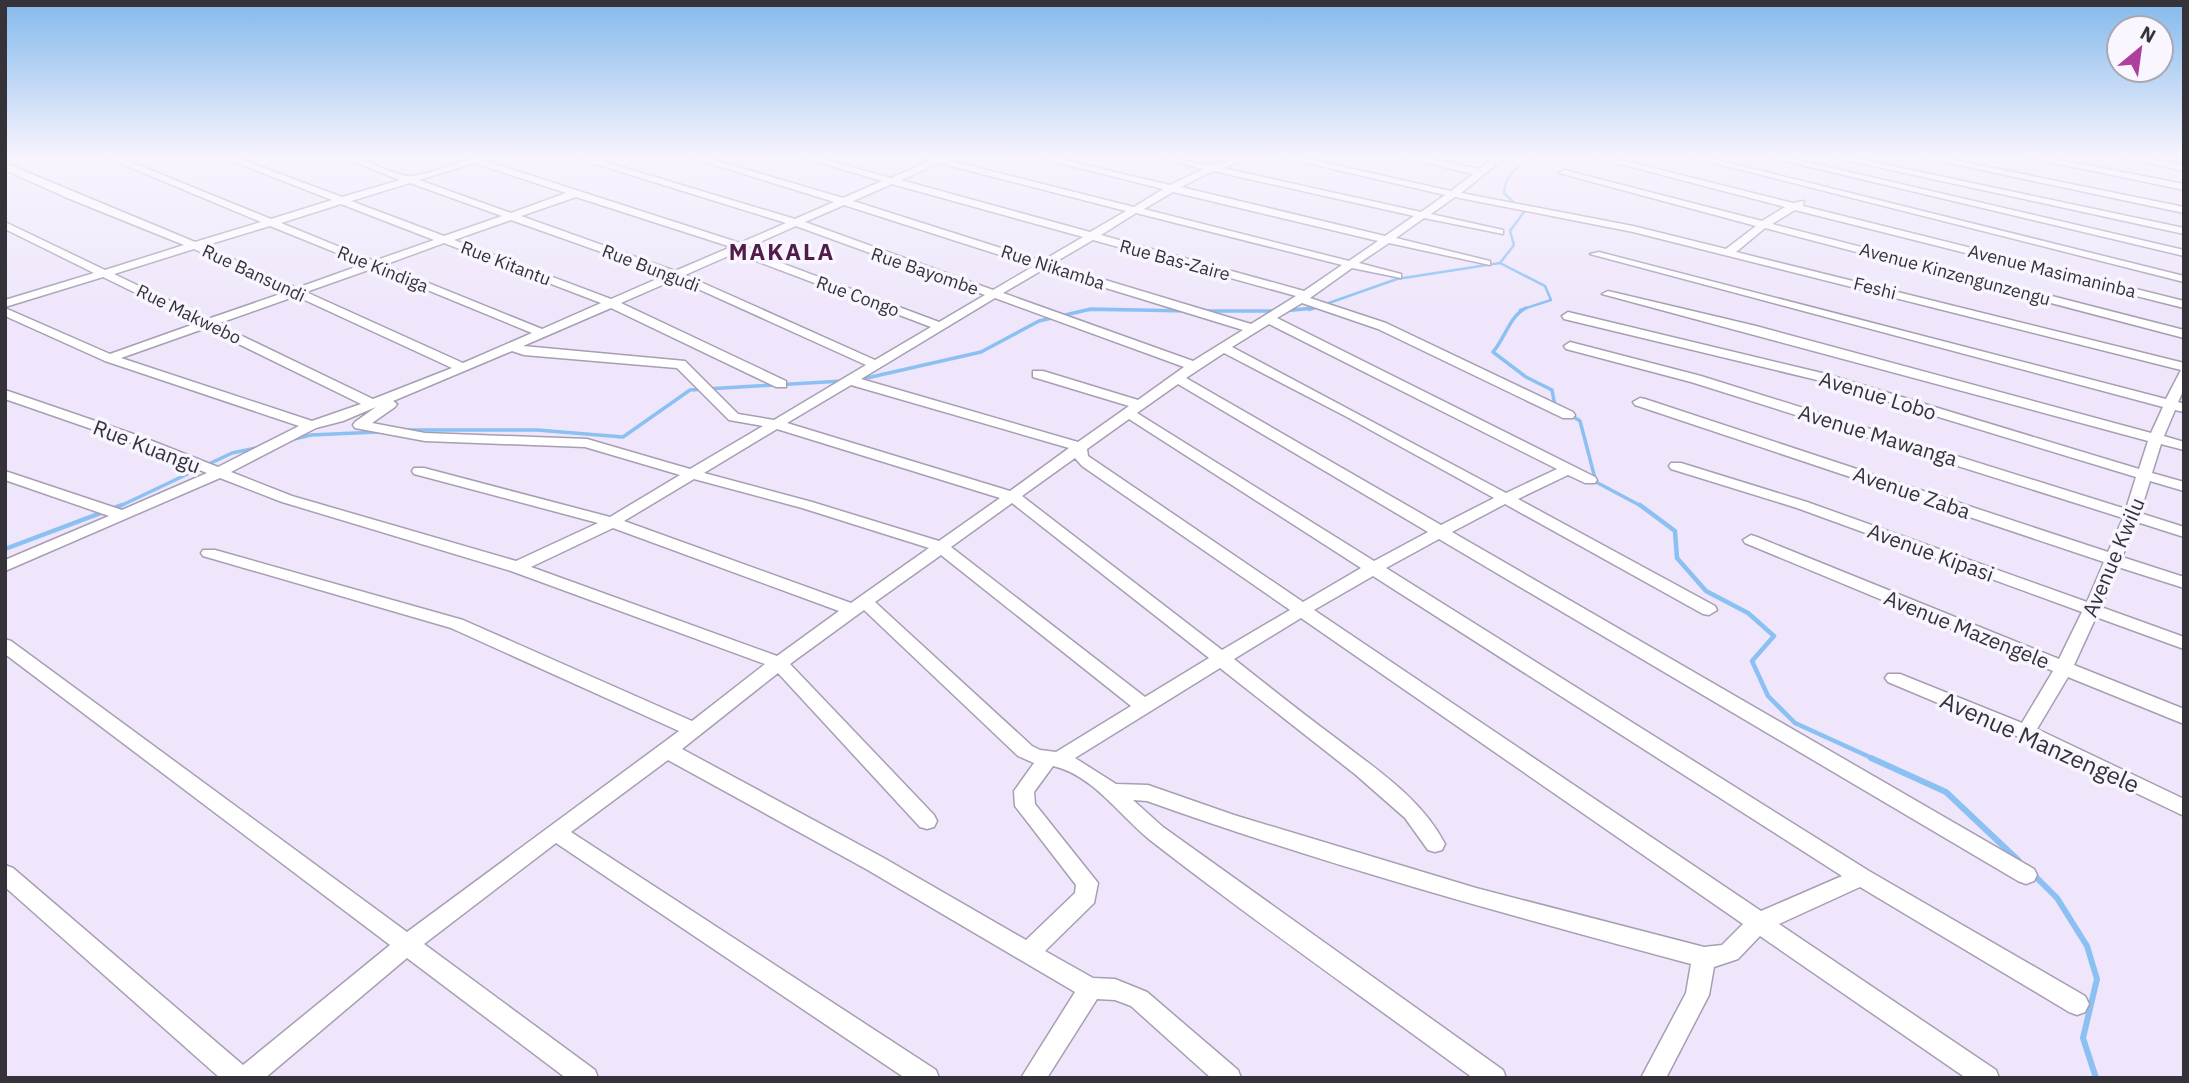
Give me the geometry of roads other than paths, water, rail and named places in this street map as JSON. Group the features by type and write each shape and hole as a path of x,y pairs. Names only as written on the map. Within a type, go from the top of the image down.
{"street":[{"name":"Rue Bansundi","path":"97,207 195,246 463,368"},
{"name":"Rue Kindiga","path":"229,207 542,333"},
{"path":"5,305 322,207"},
{"name":"Rue Kitantu","path":"360,207 612,304 781,384"},
{"name":"Rue Bungudi","path":"483,207 678,276 874,365"},
{"path":"109,358 540,207"},
{"name":"Rue Congo","path":"612,207 738,248 940,326"},
{"name":"Rue Bayombe","path":"742,207 797,223 1194,366"},
{"path":"5,566 218,473 312,425 463,368 834,207"},
{"name":"Rue Nikamba","path":"864,207 1254,329"},
{"name":"Rue Bas-Zaire","path":"984,207 1303,297 1382,326 1568,415"},
{"path":"1125,207 1397,276"},
{"path":"517,567 612,522 1143,207"},
{"path":"1252,207 1486,263"},
{"path":"1383,207 1499,232"},
{"path":"246,1078 408,944 555,832 617,789 779,663 1194,366 1303,297 1433,207"},
{"name":"Feshi","path":"1516,207 1728,252 2184,367"},
{"name":"Avenue Kinzengunzengu","path":"1700,207 2184,334"},
{"path":"1728,252 1766,223 1795,207"},
{"name":"Avenue Masimaninba","path":"1798,207 2184,305"},
{"path":"1897,207 2184,278"},
{"path":"1985,207 2184,253"},
{"path":"2069,207 2184,231"},
{"name":"Rue Makwebo","path":"5,225 372,404"},
{"path":"1595,254 2177,406"},
{"name":"Avenue Lobo","path":"1608,294 1752,329 2184,446"},
{"path":"5,305 109,358 312,425"},
{"name":"Avenue Lobo","path":"1568,316 1821,377 2184,488"},
{"path":"1269,319 1590,480"},
{"name":"Avenue Mawanga","path":"1570,346 1696,379 2184,532"},
{"path":"512,347 524,351 681,364 734,417 775,424 1014,497 1363,770 1412,812 1435,844"},
{"path":"1224,348 1352,414 1709,610"},
{"name":"Avenue Kwilu","path":"2026,732 2064,668 2092,609 2132,515 2156,438 2177,406 2184,373"},
{"path":"1038,374 1134,409 1375,570 1861,877 2077,1004"},
{"path":"1177,378 2026,875"},
{"path":"849,380 1080,447"},
{"path":"410,390 360,425 425,437 587,443 807,505 941,547 1145,707"},
{"name":"Rue Kuangu","path":"5,394 137,440 287,499 517,567 779,663"},
{"name":"Avenue Zaba","path":"1640,402 2184,583"},
{"path":"1080,447 1081,457 1087,463 1987,1078"},
{"name":"Avenue Kipasi","path":"1676,466 1802,505 2184,643"},
{"path":"1028,953 1086,897 1088,890 1087,883 1025,806 1024,791 1053,760 1145,707 1218,659 1301,610 1504,498 1569,469"},
{"path":"419,471 612,522 858,606 1026,751 1053,760 1112,792 1156,833 1494,1078"},
{"path":"5,475 122,515"},
{"name":"Avenue Mazengele","path":"1751,540 2184,717"},
{"path":"209,553 457,624 692,729"},
{"path":"5,645 275,849 408,944 586,1078"},
{"path":"779,663 927,821"},
{"name":"Avenue Manzengele","path":"1895,678 2026,732 2184,808"},
{"path":"667,750 873,863 1090,989 1106,987 1124,991 1139,999 1230,1078"},
{"path":"1112,792 1148,793 1230,822 1476,897 1704,957 1718,957 1730,952 1758,923 1861,877"},
{"path":"555,832 927,1078"},
{"path":"5,874 239,1078"},
{"path":"1653,1078 1696,995 1704,957"},
{"path":"1033,1078 1090,989"}],"waterway":[{"path":"1500,263 1514,245 1510,231 1524,212 1518,207"},
{"path":"1309,310 1397,279 1500,263"},
{"path":"1500,263 1545,286 1551,300 1526,308"},
{"path":"1283,311 1314,308"},
{"path":"1520,310 1526,308"},
{"path":"1526,308 1516,315 1493,352 1526,377 1552,390 1555,406"},
{"path":"858,380 981,352 1039,321 1091,309 1186,311"},
{"path":"1087,310 1137,310"},
{"path":"1206,311 1274,311"},
{"path":"404,430 537,430 623,437 690,390 842,381"},
{"path":"1569,414 1580,421 1596,482 1642,506"},
{"path":"290,440 311,435 378,432"},
{"path":"118,507 232,453 261,447"},
{"path":"5,549 122,505"},
{"path":"1642,506 1675,531 1677,558 1706,591 1748,613 1774,636 1752,661 1768,696 1795,723 1874,759"},
{"path":"1871,758 1946,792 2019,861"},
{"path":"2033,874 2057,898 2087,946 2097,979 2083,1038 2096,1078"}],"district":[{"name":"MAKALA","path":"782,251"}]}
